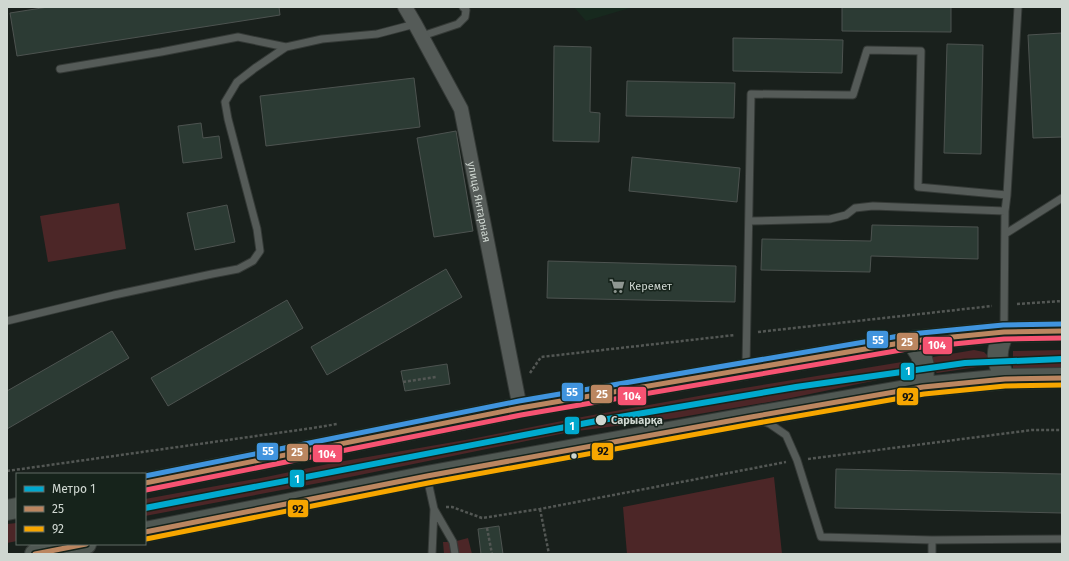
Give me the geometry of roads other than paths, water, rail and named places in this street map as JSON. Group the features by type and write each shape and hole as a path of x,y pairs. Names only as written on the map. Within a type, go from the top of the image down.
{"main road":[{"path":"146,483 518,400 746,369 912,341 1004,332 1062,331"},
{"path":"1004,332 999,345 997,357 1005,379"},
{"path":"912,341 921,355 924,366 923,388"},
{"path":"146,532 427,476 751,417 923,388 1005,379 1062,378"},
{"path":"35,554 81,545"}],"street":[{"name":"улица Янтарная","path":"405,7 419,30 461,109 518,400"}],"lane":[{"path":"7,321 122,293 238,269 253,260 260,251 257,229 228,119 225,102 237,82 254,68 286,47 322,40 419,30 458,24 465,17 466,10 463,7"},
{"path":"1004,332 1005,211 1018,7"},
{"path":"60,69 238,37 286,47"},
{"path":"746,369 751,94 853,95 867,50 921,51 918,188 1007,196"},
{"path":"1005,234 1062,198"},
{"path":"749,221 830,219 846,215 855,208 873,206 1005,211"},
{"path":"751,417 770,424 786,435 797,460 821,536 932,540 1062,539"},
{"path":"427,476 434,509 432,554"},
{"path":"434,509 453,542 455,554"},
{"path":"932,540 932,554"}],"metro line":[{"name":"1","path":"146,508 602,420 796,387 965,363 1062,359"}],"place":[{"name":"Керемет","path":"617,286"},
{"name":"Сарыарқа","path":"601,420"}]}
